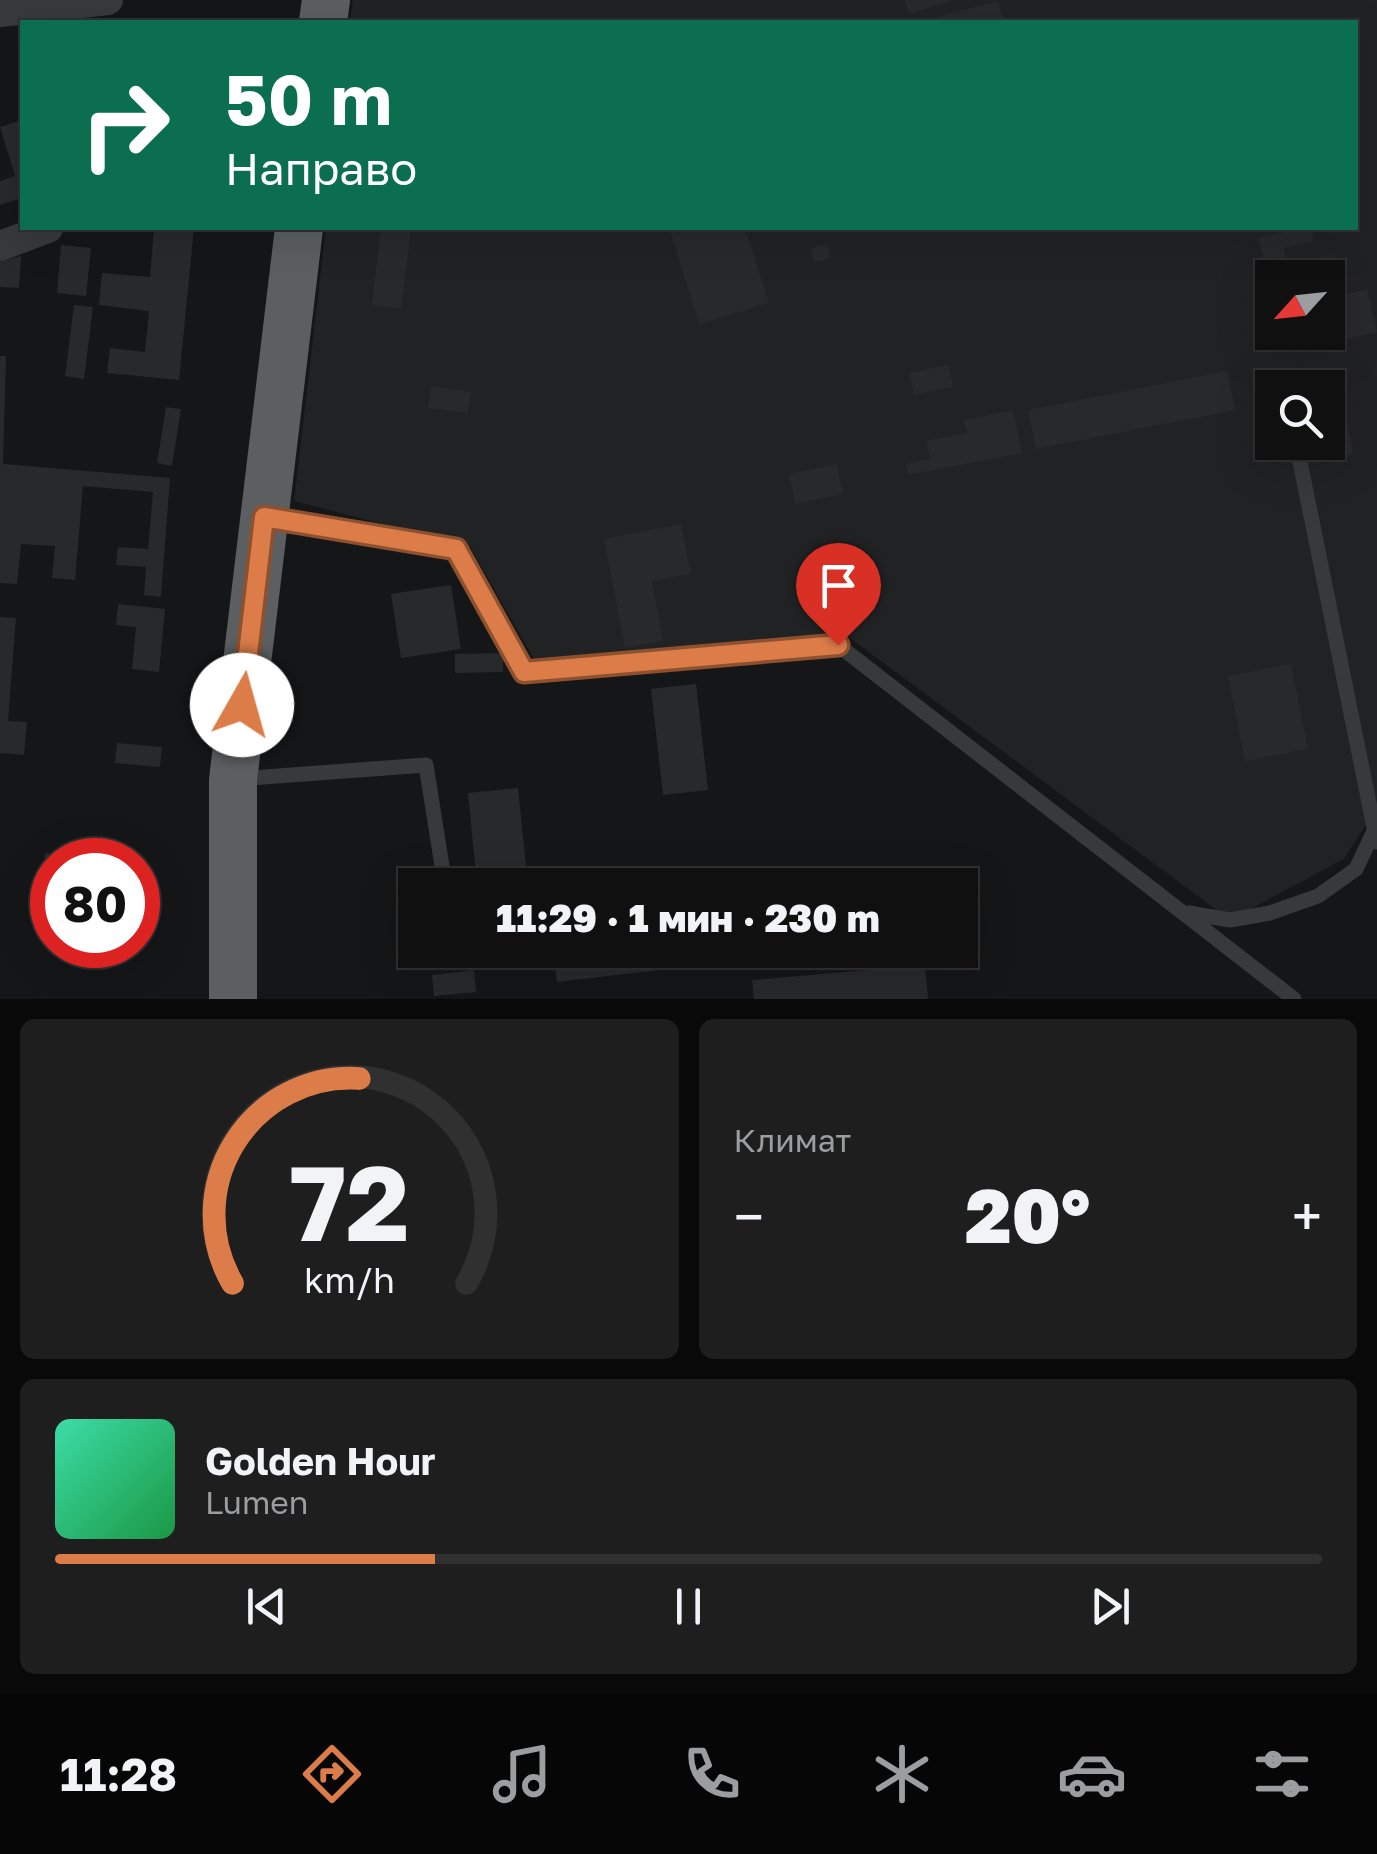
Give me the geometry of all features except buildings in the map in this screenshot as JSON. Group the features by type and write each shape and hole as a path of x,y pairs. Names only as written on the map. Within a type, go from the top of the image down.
{"highway":[{"path":"234,999 233,780 299,230"}],"street":[{"path":"0,12 108,0"},
{"path":"0,246 43,230"}],"lane":[{"path":"1185,912 1230,920 1318,896 1356,869 1376,835 1300,460"},
{"path":"264,517 456,549 524,672 838,645 1294,999"},
{"path":"233,780 426,765 442,868"}],"shaded area":[{"path":"353,0 1377,0 1377,808 1344,859 1230,920 846,635 534,659 470,547 294,501 326,230 1358,230 1358,20 350,20"}],"route":[{"path":"242,705 264,517 456,549 524,672 838,645"}]}
